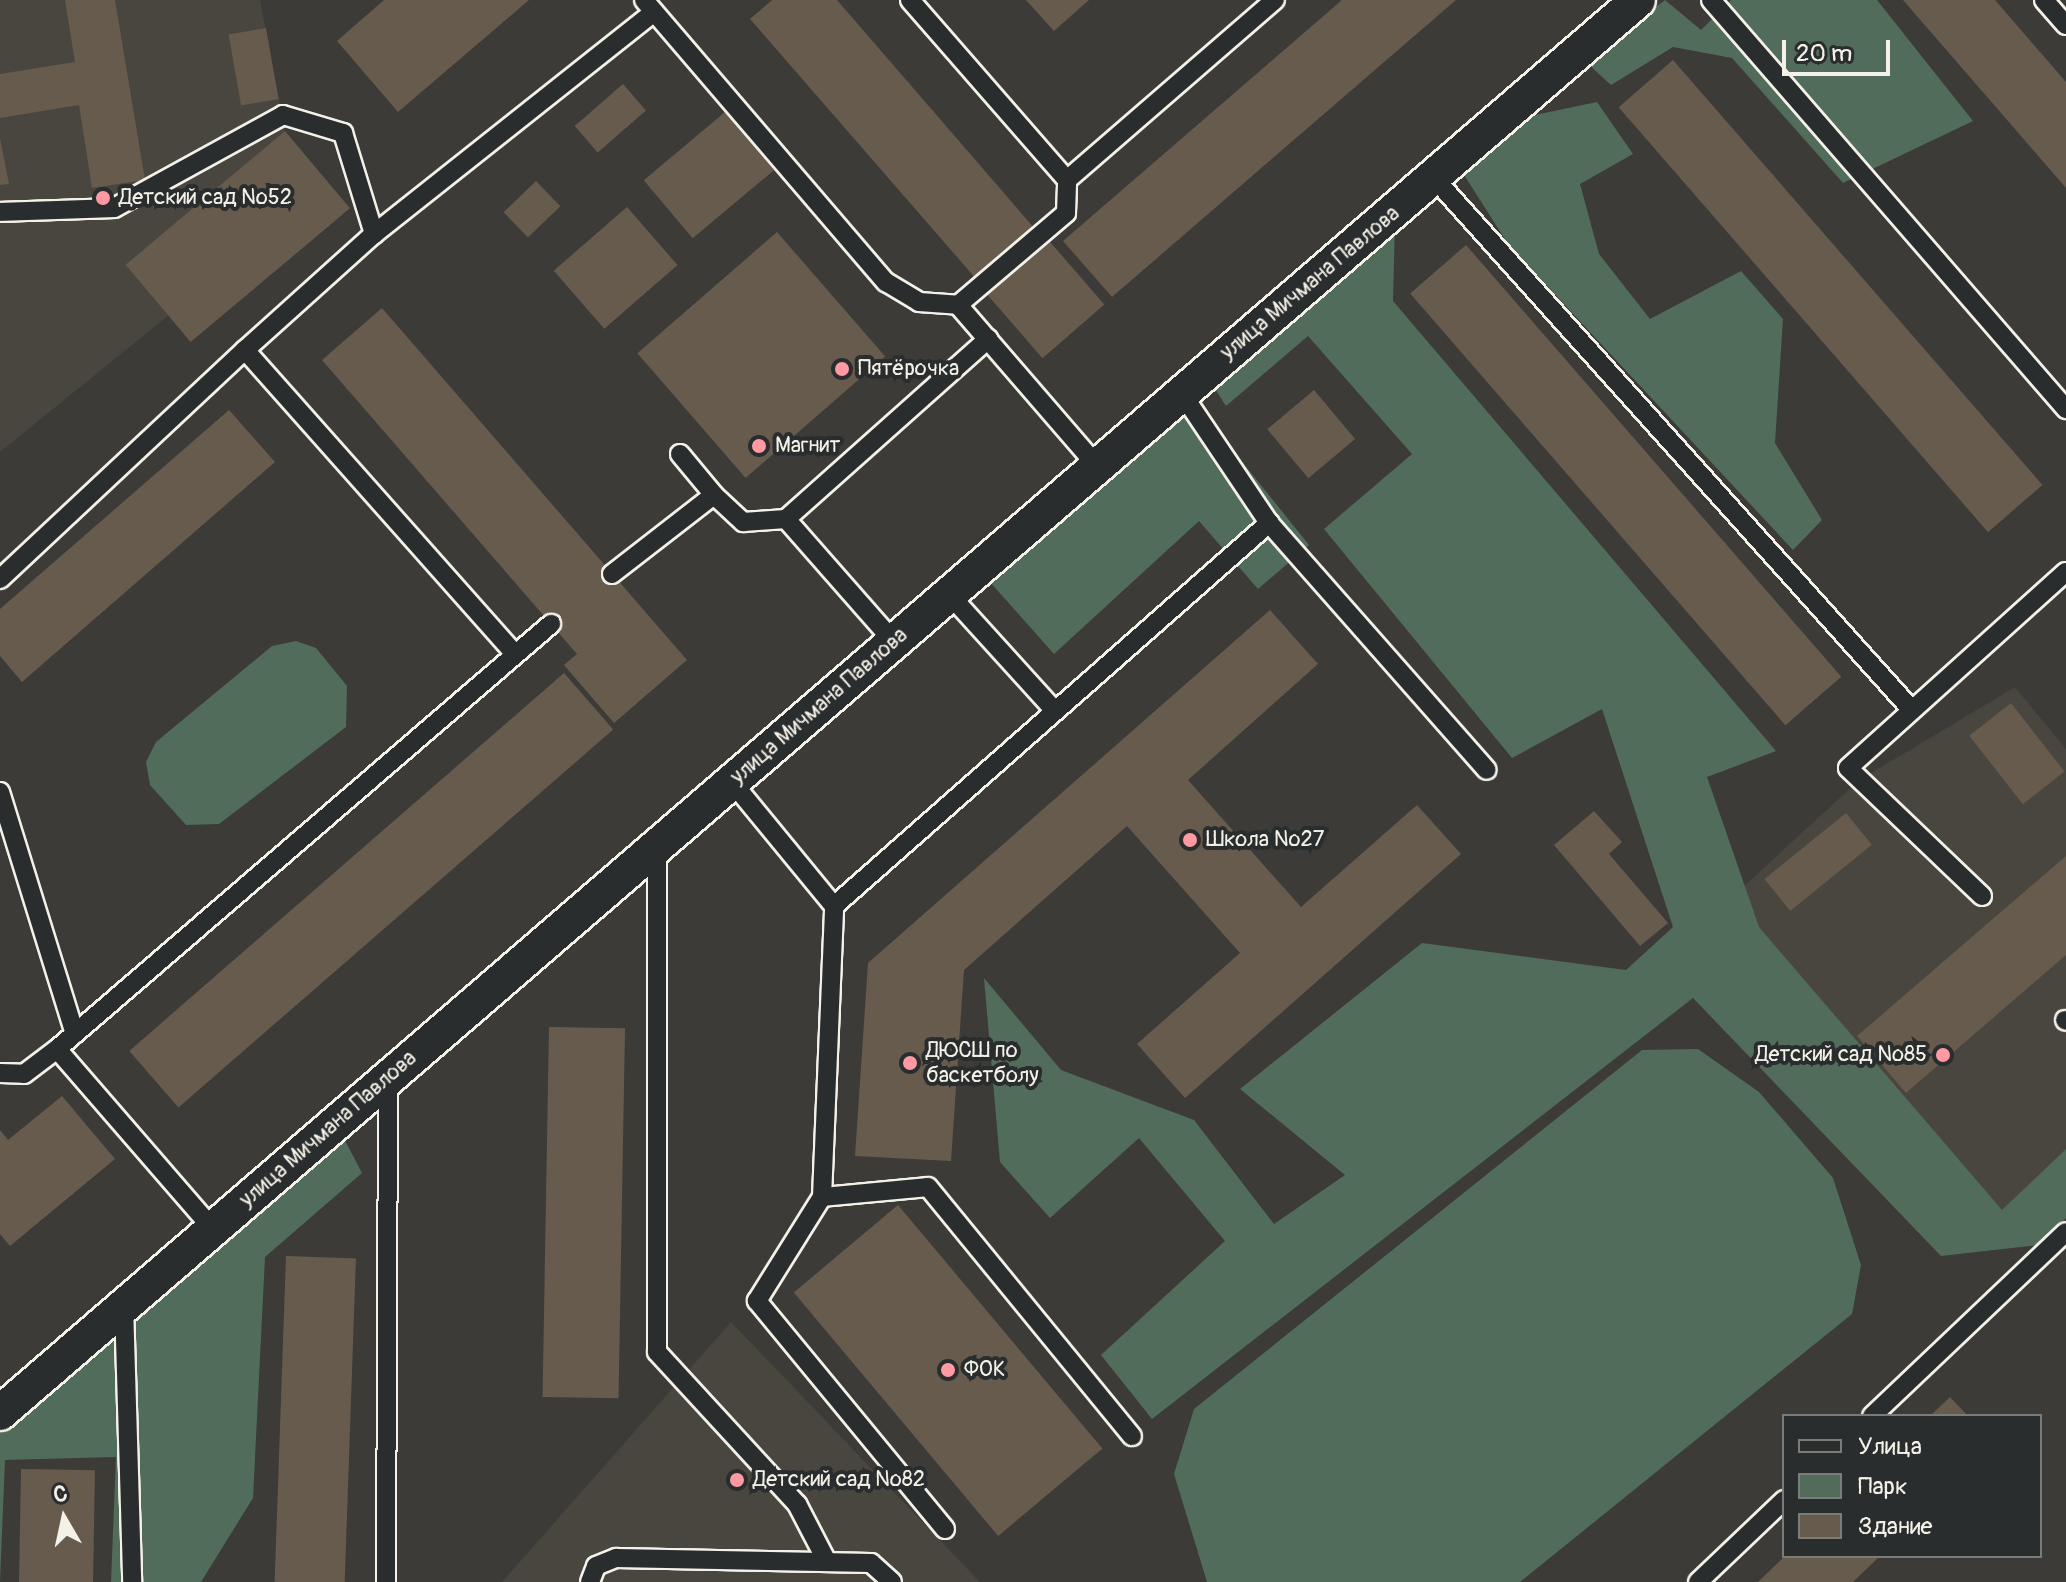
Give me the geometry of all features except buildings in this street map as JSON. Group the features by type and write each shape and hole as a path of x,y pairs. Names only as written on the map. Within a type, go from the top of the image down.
{"street":[{"name":"улица Мичмана Павлова","path":"0,1413 1638,0"}],"lane":[{"path":"910,0 1067,180 1066,213 958,305"},
{"path":"1067,180 1275,0"},
{"path":"1711,0 2066,409"},
{"path":"2044,0 2066,25"},
{"path":"0,579 374,234 649,6 886,282 919,302 958,305 1097,466"},
{"path":"0,212 114,208 283,115 343,133 374,234"},
{"path":"1434,178 1910,708"},
{"path":"680,454 714,495 743,522 786,519 988,339"},
{"path":"245,350 514,653"},
{"path":"1181,392 1269,523 1487,770"},
{"path":"612,574 714,495"},
{"path":"786,519 894,642"},
{"path":"834,906 1269,523"},
{"path":"1982,896 1848,768 1910,708 2066,572"},
{"path":"949,594 1054,710"},
{"path":"0,1073 24,1074 57,1049 551,624"},
{"path":"732,782 834,906 822,1197 757,1301 945,1529"},
{"path":"0,792 75,1034"},
{"path":"657,846 657,1352 797,1504 826,1560"},
{"path":"57,1049 213,1229"},
{"path":"386,1582 388,1078"},
{"path":"822,1197 928,1187 1132,1436"},
{"path":"1874,1414 2066,1232"},
{"path":"124,1305 132,1582"},
{"path":"1698,1582 1782,1502"},
{"path":"590,1582 596,1566 616,1558 871,1563 892,1582"}],"shaded area":[{"name":"Детский сад №52","path":"0,0 260,0 285,131 127,265 169,315 0,452"},
{"name":"Детский сад №85","path":"2015,687 2066,749 2066,1185 1995,1249 1703,924 1858,781"},
{"name":"Детский сад №82","path":"731,1322 980,1582 502,1582"}],"green space":[{"path":"1665,0 1701,30 1731,0 1877,0 1973,121 1843,183 1732,58 1673,47 1611,85 1586,62"},
{"path":"1597,102 1633,154 1580,184 1599,254 1650,319 1741,271 1783,319 1775,443 1822,520 1793,550 1508,244 1459,167 1516,119"},
{"path":"1395,222 1393,301 1776,751 1707,777 1759,927 2002,1210 2066,1149 2066,1218 2039,1245 1941,1256 1693,998 1152,1419 1101,1355 1225,1241 1139,1138 1050,1218 1000,1162 984,978 1061,1070 1194,1120 1274,1224 1345,1175 1240,1089 1422,943 1626,970 1673,927 1602,709 1512,758 1324,529 1412,454 1308,336 1226,406 1213,386"},
{"path":"1195,403 1309,545 1258,589 1199,521 1054,654 990,582"},
{"path":"296,641 316,648 347,686 346,727 219,824 186,825 150,785 146,762 156,742 272,646"},
{"path":"1698,1049 1759,1092 1833,1178 1861,1265 1852,1314 1520,1582 1207,1582 1174,1474 1194,1409 1642,1050"},
{"path":"341,1133 362,1173 265,1257 253,1498 201,1582 111,1582 116,1457 5,1460 0,1582 0,1425"}],"place":[{"name":"Детский сад №52","path":"103,198"},
{"name":"Пятёрочка","path":"842,369"},
{"name":"Магнит","path":"759,446"},
{"name":"Школа №27","path":"1190,840"},
{"name":"Детский сад №85","path":"1943,1055"},
{"name":"ДЮСШ по баскетболу","path":"910,1063"},
{"name":"ФОК","path":"948,1370"},
{"name":"Детский сад №82","path":"737,1480"}]}
